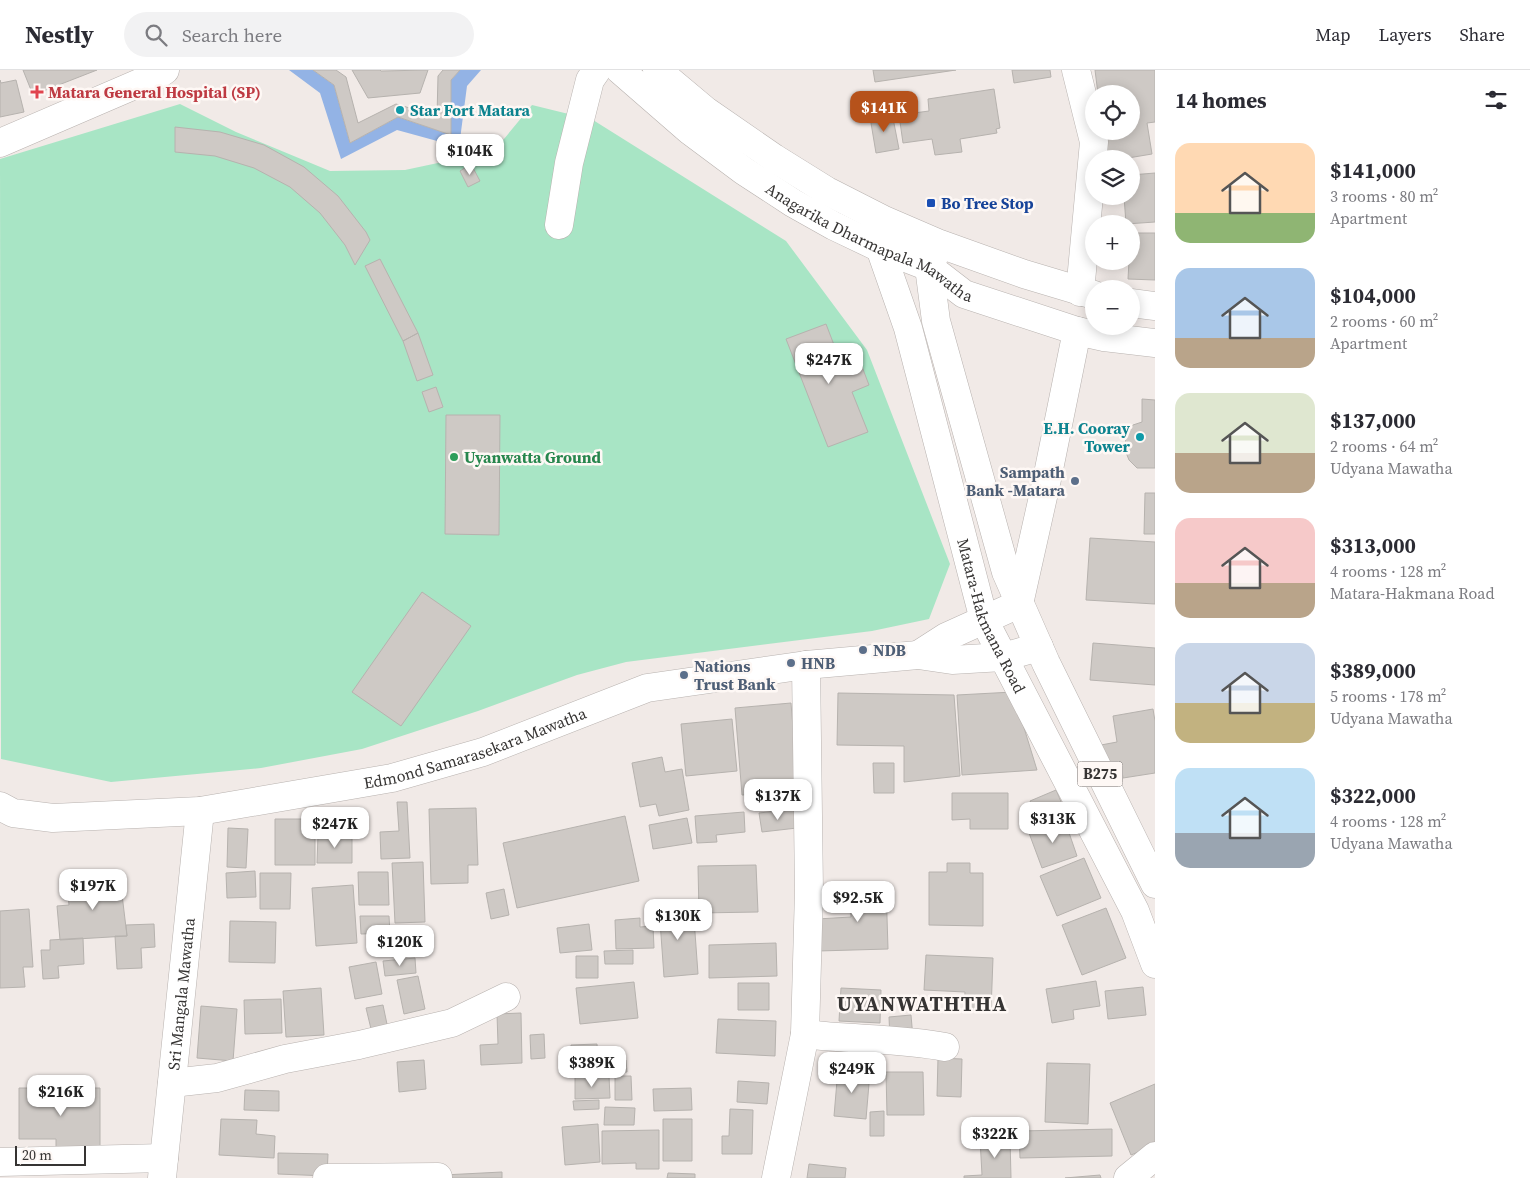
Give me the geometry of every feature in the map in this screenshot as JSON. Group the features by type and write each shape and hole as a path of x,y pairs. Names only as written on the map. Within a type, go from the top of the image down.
{"main road":[{"path":"0,143 158,75 165,70"},
{"path":"559,225 569,164 590,80 597,70"},
{"name":"Anagarika Dharmapala Mawatha","path":"620,70 689,130 744,171 834,226 880,248 935,256 1085,294"},
{"name":"Anagarika Dharmapala Mawatha","path":"657,70 706,111 774,158 827,191 882,218 935,256 964,294 1077,331 1155,343"},
{"path":"1076,70 1094,142 1088,280"},
{"path":"880,248 882,218"},
{"name":"Matara-Hakmana Road","path":"880,248 908,328 984,620 1135,911 1155,964"},
{"name":"Matara-Hakmana Road","path":"935,256 936,322 1006,572 1039,647 1155,884"},
{"path":"1140,305 1155,306"},
{"path":"1019,604 1048,479 1077,331"},
{"name":"Edmond Samarasekara Mawatha","path":"918,655 946,637 1019,604"},
{"name":"Edmond Samarasekara Mawatha","path":"0,806 13,813 52,818 200,811 392,778 483,752 648,688 806,665 918,655 952,660 1003,657 1039,647"},
{"path":"776,1178 805,1034 809,891 806,665"},
{"name":"Sri Mangala Mawatha","path":"166,1173 172,1083 200,811"},
{"path":"172,1083 217,1078 285,1059 359,1045 452,1023 506,997"},
{"path":"805,1034 837,1038 925,1043 945,1047"},
{"path":"1128,1178 1155,1156"},
{"path":"0,1162 166,1173"},
{"path":"327,1178 438,1177"}],"green space":[{"name":"Uyanwatta Ground","path":"180,104 236,132 330,171 405,170 494,151 532,105 593,120 786,241 867,350 950,564 929,619 872,631 626,662 577,675 478,711 362,749 261,768 111,782 1,759 0,159"}],"water":[{"path":"289,70 313,70 334,85 350,143 398,117 451,135 451,80 460,70 481,70 467,86 459,147 397,130 341,159 320,93"}],"building":[{"path":"23,70 97,70 33,95"},
{"name":"Star Fort Matara","path":"313,70 336,70 346,77 358,123 396,104 437,116 438,76 443,70 460,70 451,80 451,135 398,117 350,143 334,85"},
{"path":"352,70 428,70 420,93 368,98"},
{"path":"873,70 956,70 875,82"},
{"path":"1012,70 1050,70 1051,77 1014,83"},
{"path":"1095,70 1155,70 1155,122 1147,123 1152,154 1140,156 1140,150 1107,150 1105,140 1140,140 1140,85 1097,85"},
{"path":"0,80 1,83 16,80 24,112 0,117"},
{"path":"994,89 1000,128 996,129 997,133 960,139 962,152 935,155 932,139 903,143 899,115 929,111 928,99"},
{"path":"892,113 899,149 876,153 870,117"},
{"path":"175,127 220,132 264,145 304,167 338,196 366,232 370,240 355,265 345,245 320,213 290,187 254,168 215,156 175,152"},
{"path":"471,164 480,181 468,187 460,171"},
{"path":"1155,173 1155,222 1140,223 1140,215 1125,215 1125,205 1140,205 1140,174"},
{"path":"1140,233 1155,233 1155,280 1128,279 1128,270 1140,270"},
{"path":"380,259 418,333 403,341 365,266"},
{"path":"826,324 844,371 861,364 869,385 852,392 868,432 828,447 786,339"},
{"path":"418,333 433,375 417,381 403,341"},
{"path":"436,387 443,407 429,412 422,392"},
{"name":"E.H. Cooray Tower","path":"1142,399 1155,400 1155,468 1137,468 1129,460 1125,450 1126,433 1133,425 1142,422"},
{"path":"446,415 500,415 499,535 445,534"},
{"path":"1145,493 1155,493 1155,534 1144,534"},
{"path":"1090,538 1155,542 1155,604 1086,600"},
{"path":"422,592 471,626 401,726 352,692"},
{"path":"1093,643 1155,648 1155,685 1090,680"},
{"path":"1013,692 1037,770 962,775 957,695"},
{"path":"838,693 954,695 960,776 904,782 904,746 837,745"},
{"path":"791,703 798,791 742,795 735,708"},
{"path":"1153,709 1155,721 1155,773 1123,778 1122,771 1106,774 1101,745 1117,742 1113,716"},
{"path":"732,719 737,771 686,776 681,724"},
{"path":"662,757 665,772 682,769 689,810 659,816 656,804 640,807 632,763"},
{"path":"873,763 894,763 894,793 874,793"},
{"path":"1056,790 1065,811 1040,822 1030,801"},
{"path":"952,793 1008,793 1008,829 970,829 970,819 952,820"},
{"path":"397,802 407,802 410,858 381,859 380,832 399,831"},
{"path":"476,808 478,865 468,865 468,883 431,884 429,809"},
{"path":"794,809 797,828 762,832 759,813"},
{"path":"744,812 745,832 716,835 717,842 697,843 695,816"},
{"path":"625,816 639,881 517,908 503,843"},
{"path":"687,818 692,843 653,849 649,825"},
{"path":"275,819 315,819 315,865 275,865"},
{"path":"1065,821 1077,856 1042,868 1029,833"},
{"path":"228,828 248,829 246,868 227,867"},
{"path":"318,835 352,836 352,863 317,863"},
{"path":"1084,858 1101,898 1057,916 1040,876"},
{"path":"423,862 425,922 395,923 392,863"},
{"path":"947,863 970,863 970,873 983,873 983,926 929,925 929,872 947,872"},
{"path":"756,865 758,912 699,913 698,866"},
{"path":"255,871 256,897 227,898 226,873"},
{"path":"358,872 388,872 389,905 359,905"},
{"path":"260,873 291,873 290,909 260,909"},
{"path":"120,878 127,936 60,940 57,906 69,905 67,882"},
{"path":"353,885 357,943 316,946 312,888"},
{"path":"886,885 888,949 818,951 817,919 851,917 850,886"},
{"path":"504,889 509,915 491,919 486,893"},
{"path":"693,905 698,974 664,977 659,907"},
{"path":"1106,908 1126,958 1082,975 1062,925"},
{"path":"29,909 33,967 23,967 25,987 0,988 0,911"},
{"path":"360,916 389,916 390,933 361,934"},
{"path":"640,918 640,927 653,926 654,948 616,949 615,920"},
{"path":"230,921 276,922 275,963 229,962"},
{"path":"154,924 155,947 141,948 142,968 117,969 115,936 127,936 126,925"},
{"path":"589,924 592,950 560,953 557,928"},
{"path":"83,938 84,964 58,966 59,978 43,979 41,950 50,950 50,940"},
{"path":"776,943 777,976 709,978 709,945"},
{"path":"633,950 633,964 605,964 604,951"},
{"path":"926,955 993,958 991,1011 964,1010 965,992 924,990"},
{"path":"576,956 598,956 598,978 576,978"},
{"path":"415,958 416,973 385,976 383,961"},
{"path":"376,962 382,994 355,999 349,967"},
{"path":"418,976 425,1009 404,1014 397,980"},
{"path":"1096,981 1100,1006 1073,1010 1074,1019 1052,1023 1046,989"},
{"path":"634,982 638,1018 580,1024 576,988"},
{"path":"738,983 769,983 769,1010 738,1010"},
{"path":"1143,987 1146,1015 1108,1019 1105,991"},
{"path":"321,988 324,1035 286,1037 283,991"},
{"path":"841,988 881,990 880,1023 839,1021"},
{"path":"281,999 282,1033 245,1034 244,1000"},
{"path":"383,1005 388,1029 372,1033 366,1008"},
{"path":"201,1006 237,1009 233,1061 197,1058"},
{"path":"521,1013 522,1063 481,1065 480,1045 498,1044 497,1014"},
{"path":"911,1015 913,1038 890,1040 889,1017"},
{"path":"718,1019 776,1021 775,1056 716,1053"},
{"path":"544,1034 545,1058 531,1059 530,1035"},
{"path":"597,1044 598,1061 572,1062 571,1045"},
{"path":"938,1058 962,1059 961,1097 937,1096"},
{"path":"424,1060 426,1089 399,1092 397,1062"},
{"path":"612,1060 626,1060 627,1072 613,1072"},
{"path":"1047,1063 1090,1064 1088,1124 1045,1122"},
{"path":"838,1069 870,1072 866,1119 834,1116"},
{"path":"886,1072 923,1072 924,1115 887,1115"},
{"path":"609,1076 610,1098 575,1099 575,1077"},
{"path":"615,1076 631,1076 632,1100 615,1100"},
{"path":"738,1081 769,1083 767,1104 737,1102"},
{"path":"1155,1084 1155,1145 1131,1155 1110,1103"},
{"path":"19,1088 100,1088 100,1150 56,1150 56,1139 19,1139"},
{"path":"691,1088 692,1110 654,1111 653,1089"},
{"path":"245,1090 279,1091 279,1111 244,1110"},
{"path":"599,1100 599,1109 574,1110 573,1101"},
{"path":"605,1107 635,1108 634,1125 604,1125"},
{"path":"730,1109 753,1110 752,1154 722,1154 722,1136 729,1136"},
{"path":"884,1111 884,1136 870,1136 870,1112"},
{"path":"221,1119 257,1120 256,1134 275,1136 274,1158 219,1155"},
{"path":"663,1119 692,1119 692,1161 663,1161"},
{"path":"598,1124 600,1162 565,1165 562,1127"},
{"path":"1112,1129 1112,1156 1020,1158 1019,1131"},
{"path":"659,1130 659,1169 636,1169 636,1163 602,1164 602,1131"},
{"path":"1010,1138 1011,1178 964,1178 964,1176 982,1175 980,1139"},
{"path":"278,1153 328,1154 327,1176 278,1174"},
{"path":"809,1164 846,1168 845,1178 807,1178"},
{"path":"502,1172 502,1178 443,1178 443,1175"},
{"path":"668,1173 695,1174 695,1178 667,1178"},
{"path":"1100,1175 1101,1178 1065,1178"}],"place":[{"name":"Matara General Hospital (SP)","path":"37,92"},
{"name":"Star Fort Matara","path":"400,110"},
{"name":"Bo Tree Stop","path":"931,203"},
{"name":"E.H. Cooray Tower","path":"1140,437"},
{"name":"Uyanwatta Ground","path":"454,457"},
{"name":"Sampath Bank -Matara","path":"1075,481"},
{"name":"NDB","path":"863,650"},
{"name":"HNB","path":"791,663"},
{"name":"Nations Trust Bank","path":"684,675"}],"district":[{"name":"UYANWATHTHA","path":"922,1004"}]}
